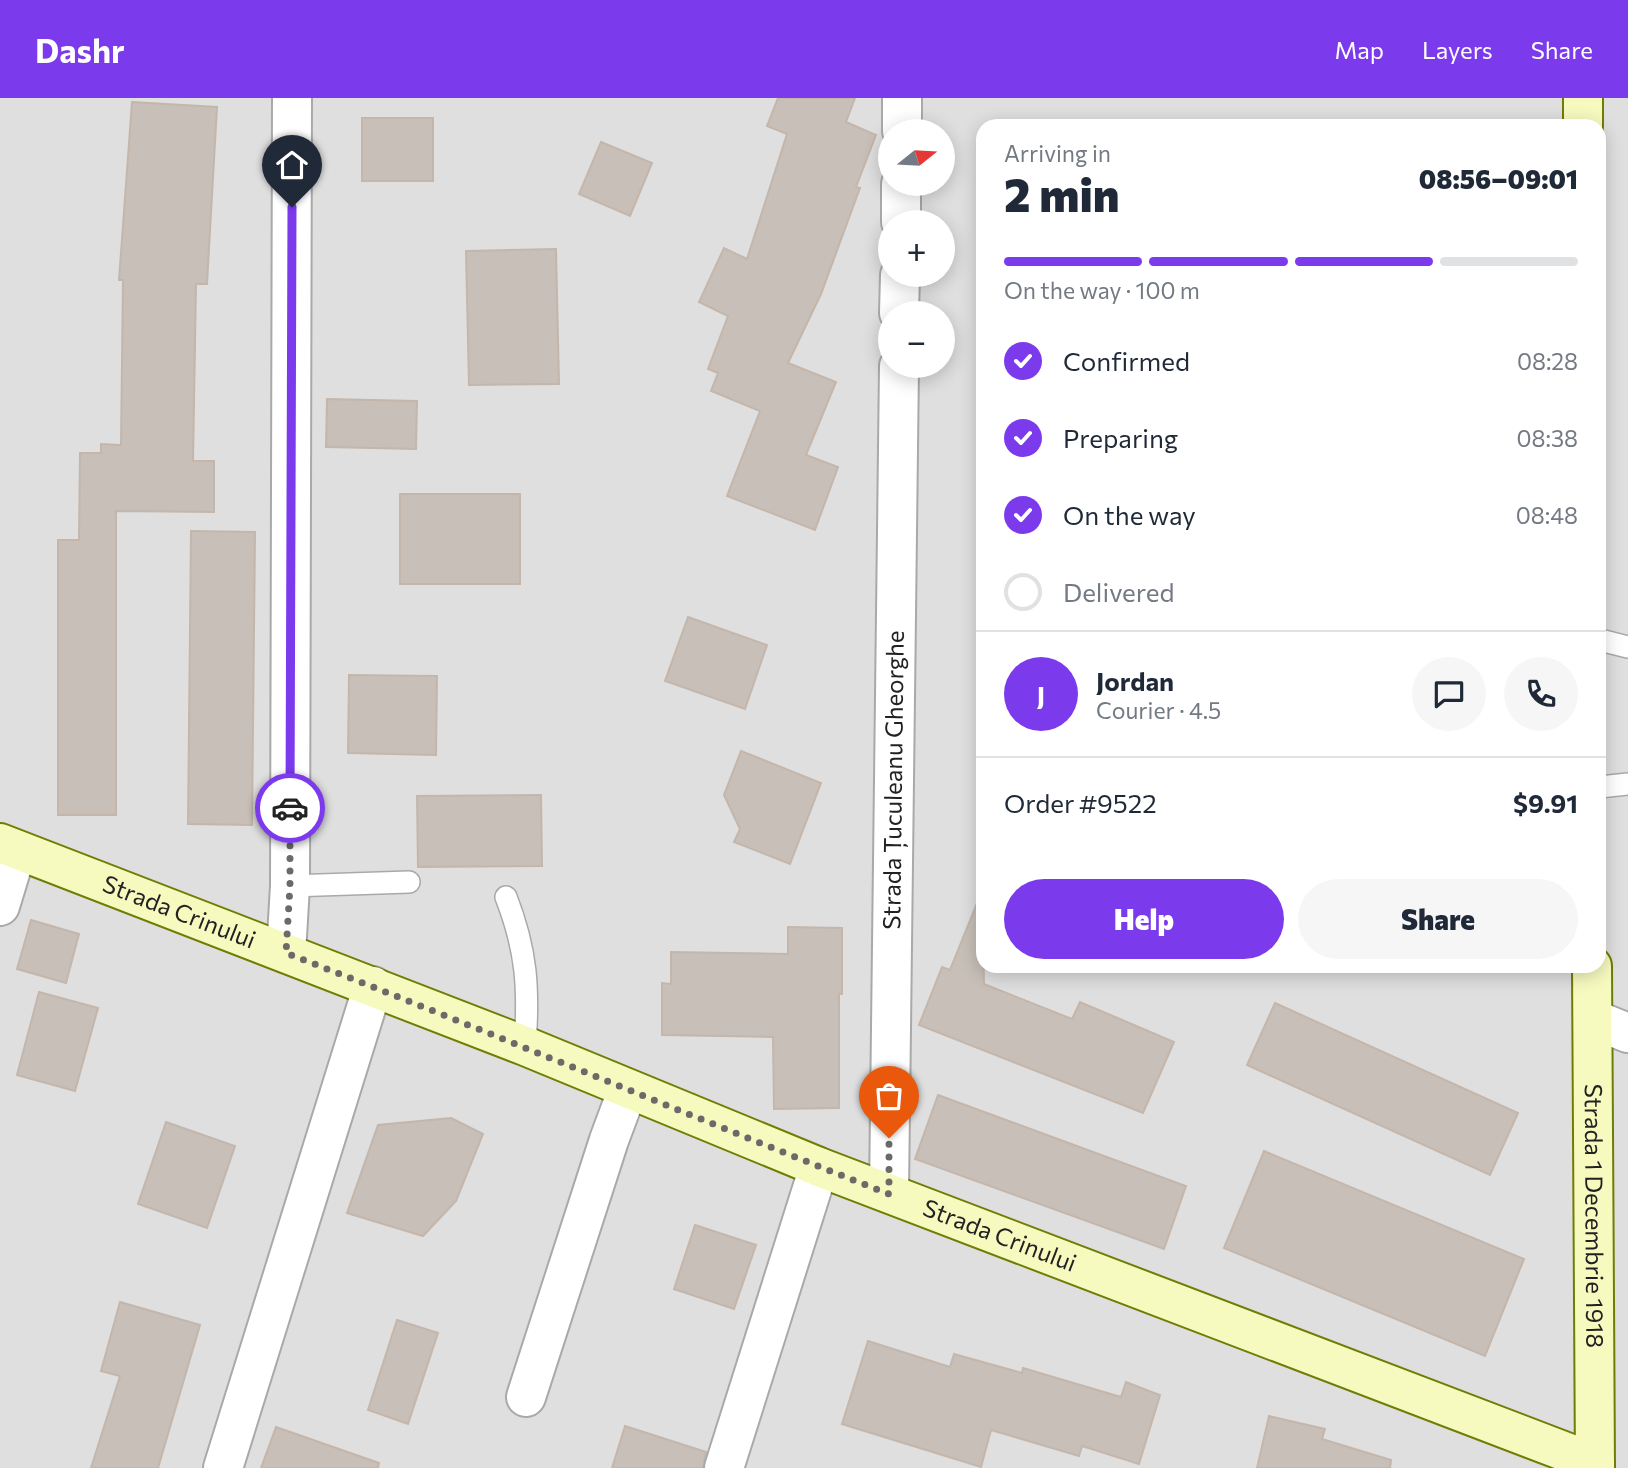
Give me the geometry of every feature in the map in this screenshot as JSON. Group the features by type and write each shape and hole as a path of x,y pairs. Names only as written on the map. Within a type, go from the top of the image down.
{"street":[{"path":"286,953 290,886 292,98"},
{"path":"902,98 902,119"},
{"path":"1583,98 1583,119"},
{"name":"Strada Țuculeanu Gheorghe","path":"889,1194 899,378"},
{"name":"Strada Crinului","path":"0,906 8,847 373,986 819,1167 1595,1466"},
{"name":"Strada 1 Decembrie 1918","path":"1592,973 1595,1466"},
{"path":"223,1468 373,986"},
{"path":"1593,1019 1628,1033"},
{"path":"526,1397 628,1089"},
{"path":"724,1468 819,1167"}],"lane":[{"path":"1606,642 1628,647"},
{"path":"1606,786 1628,784"},
{"path":"290,886 409,882"},
{"path":"506,897 524,962 528,999 525,1046"}],"shaded area":[{"path":"0,98 1628,98 1628,1468 0,1468"}],"building":[{"path":"778,98 855,98 846,122 876,135 856,187 860,188 821,294 788,363 836,382 806,455 838,467 815,530 727,496 760,411 711,391 718,373 708,369 728,316 699,302 724,248 747,259 787,134 767,126"},
{"path":"132,102 217,107 207,284 196,284 193,461 214,461 214,512 116,511 116,815 58,815 58,540 79,540 80,453 101,453 101,444 121,445 123,280 119,280"},
{"path":"362,118 433,118 433,181 362,181"},
{"path":"601,142 652,163 630,216 579,194"},
{"path":"556,249 559,384 469,385 466,251"},
{"path":"327,399 417,401 416,449 326,447"},
{"path":"400,494 520,494 520,584 400,584"},
{"path":"191,531 255,532 252,825 188,824"},
{"path":"688,617 767,645 745,709 665,681"},
{"path":"349,675 437,676 436,755 348,753"},
{"path":"741,751 821,783 790,864 734,842 740,829 724,795"},
{"path":"541,795 542,866 418,867 417,796"},
{"path":"976,906 976,973 984,973 984,984 1072,1019 1080,1002 1174,1042 1143,1113 919,1025 942,967 950,970"},
{"path":"31,920 79,934 66,983 17,969"},
{"path":"788,927 842,928 839,1108 774,1109 773,1037 662,1035 662,983 671,984 671,952 788,954"},
{"path":"39,992 98,1008 75,1091 17,1075"},
{"path":"1275,1003 1518,1113 1490,1175 1247,1065"},
{"path":"938,1095 1186,1186 1164,1249 915,1159"},
{"path":"451,1118 483,1134 456,1201 423,1236 347,1213 378,1125"},
{"path":"166,1122 235,1146 207,1228 138,1204"},
{"path":"1264,1151 1524,1259 1485,1356 1224,1248"},
{"path":"695,1225 756,1245 734,1309 674,1289"},
{"path":"120,1302 200,1325 158,1468 91,1468 120,1376 101,1371"},
{"path":"397,1320 438,1333 408,1424 368,1410"},
{"path":"868,1341 950,1367 954,1354 1022,1373 1023,1368 1121,1397 1126,1382 1160,1395 1139,1464 1082,1446 1079,1456 991,1430 981,1467 842,1424"},
{"path":"1269,1416 1325,1429 1322,1439 1391,1460 1390,1468 1257,1468"},
{"path":"625,1426 706,1452 703,1468 612,1468"},
{"path":"276,1427 379,1463 378,1468 261,1468"}],"way so far":[{"path":"290,808 290,886 286,953 525,1046 889,1194 889,1138"}],"route":[{"path":"290,808 292,207"}]}
